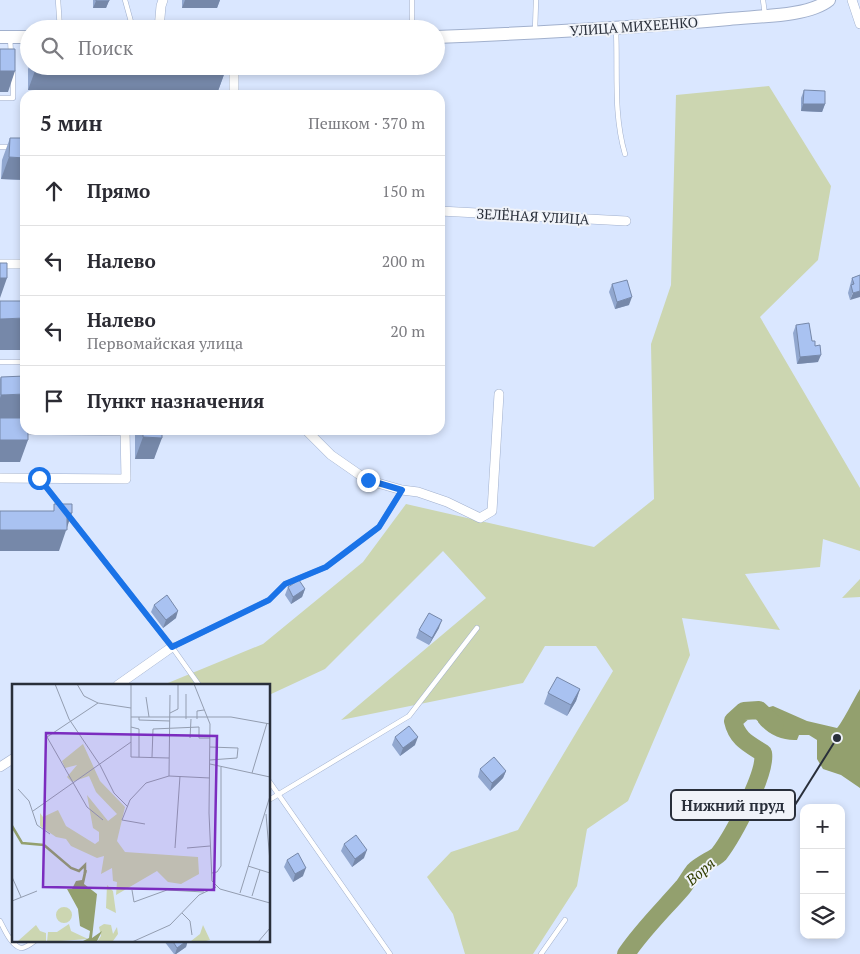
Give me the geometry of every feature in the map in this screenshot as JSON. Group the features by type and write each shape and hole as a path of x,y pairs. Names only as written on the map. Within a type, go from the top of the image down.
{"street":[{"path":"160,20 163,0"},
{"name":"УЛИЦА МИХЕЕНКО","path":"445,37 535,33 765,16 810,9 829,0"},
{"path":"852,0 860,24"},
{"path":"5,37 20,37"},
{"path":"234,75 234,90"},
{"name":"ЗЕЛЁНАЯ УЛИЦА","path":"445,211 626,221"},
{"path":"0,264 20,264"},
{"path":"311,435 330,455 368,480 402,490 418,492 447,502 480,518 492,511 499,394"},
{"path":"0,478 126,479 125,435"},
{"path":"119,684 172,647"},
{"path":"0,767 12,759"}],"lane":[{"path":"58,0 59,20"},
{"path":"125,0 131,20"},
{"path":"412,0 412,20"},
{"path":"535,33 536,0"},
{"path":"763,0 765,16"},
{"path":"616,27 616,101 625,154"},
{"path":"5,37 12,61"},
{"path":"0,98 13,98 13,67"},
{"path":"0,147 13,147"},
{"path":"0,362 20,362"},
{"path":"39,478 172,647 198,684"},
{"path":"172,647 269,600 285,584 326,567 379,527 402,490"},
{"path":"270,799 409,716 477,628"},
{"path":"270,782 390,954"},
{"path":"541,954 565,920"},
{"path":"0,921 12,940"},
{"path":"13,942 21,948 32,942"}],"shaded area":[{"path":"769,86 831,186 818,260 760,317 860,488 860,551 823,539 820,567 745,574 780,630 682,618 690,655 628,801 587,829 577,886 533,954 465,954 453,914 427,877 451,852 518,830 613,671 596,646 545,646 523,683 341,720 486,598 443,551 325,669 270,695 270,684 165,684 263,644 363,562 406,504 594,547 654,499 651,344 671,285 676,95"},
{"path":"860,579 860,597 842,598"},
{"path":"860,689 860,788 841,775 823,769 817,759 817,740 809,735 799,735 797,740 780,738 770,733 758,722 759,710 773,706 807,721 837,728"}],"building":[{"path":"0,49 15,49 15,71 0,71"},
{"path":"804,90 825,91 825,104 803,104"},
{"path":"10,138 20,138 20,158 9,157"},
{"path":"0,263 7,263 7,278 0,278"},
{"path":"860,275 860,291 853,293 851,285 854,284 852,278"},
{"path":"627,280 632,297 617,302 612,284"},
{"path":"0,301 20,301 20,318 0,319"},
{"path":"809,323 812,341 815,341 815,346 820,345 821,355 800,357 796,325"},
{"path":"20,376 20,394 1,395 1,377"},
{"path":"0,418 20,418 20,435 28,435 28,440 0,440"},
{"path":"143,435 162,435 162,438 143,437"},
{"path":"54,504 72,504 72,513 67,513 67,530 0,530 0,511 54,511"},
{"path":"299,580 305,589 293,597 288,587"},
{"path":"167,595 178,611 166,620 154,605"},
{"path":"429,613 442,620 432,638 419,630"},
{"path":"557,677 580,689 571,705 548,693"},
{"path":"409,726 418,737 403,748 395,737"},
{"path":"494,757 506,771 492,783 480,769"},
{"path":"356,835 367,850 355,859 344,844"},
{"path":"298,853 306,868 295,874 287,860"},
{"path":"173,942 185,942 177,948"}],"waterway":[{"name":"Воря","path":"626,954 646,928 683,887 694,871 719,854 747,805 760,775 763,753 748,744 741,737 733,721 744,711 759,710 775,725"}],"place":[{"name":"Нижний пруд","path":"837,738"}],"route":[{"path":"39,478 172,647 269,600 285,584 326,567 379,527 402,490 368,480"}]}
